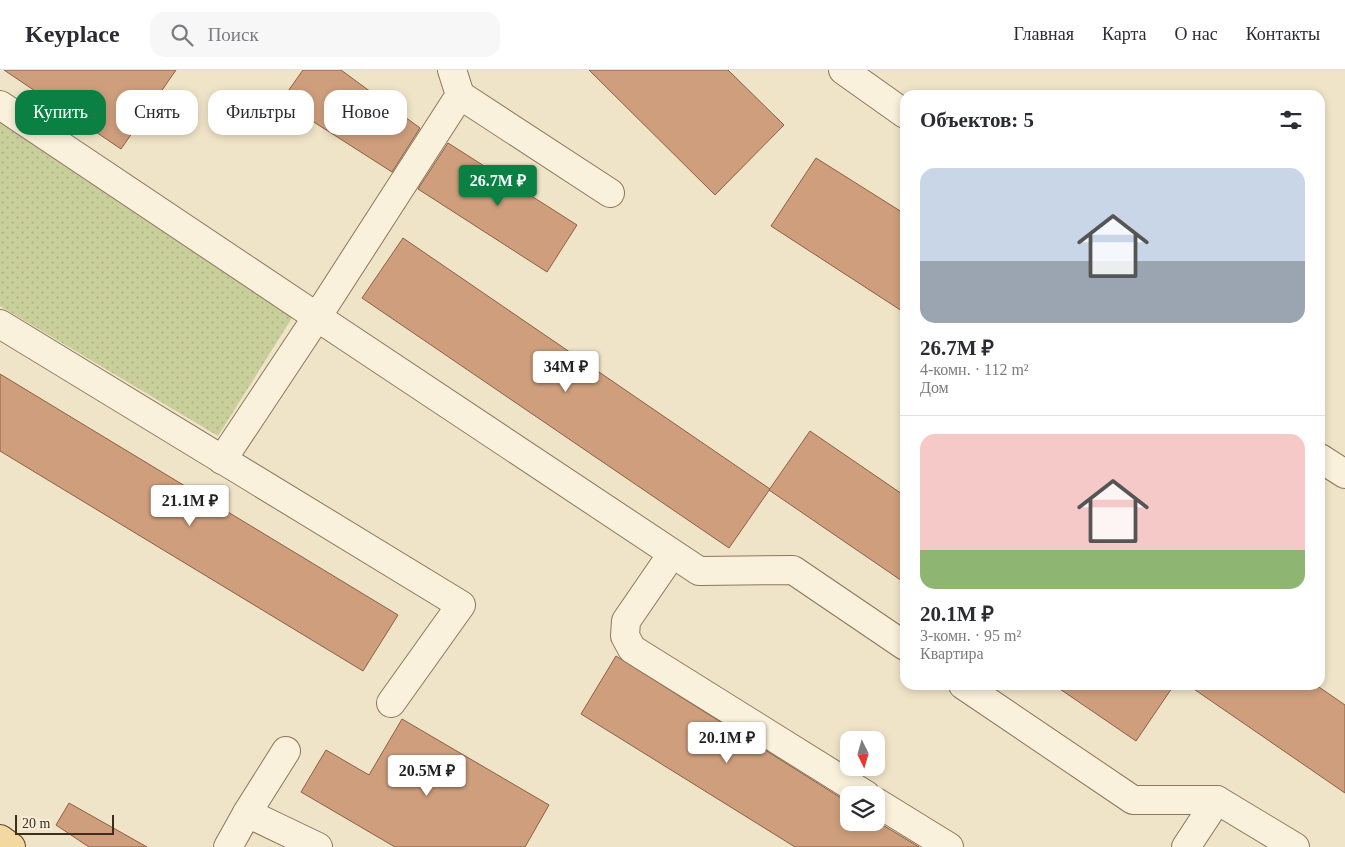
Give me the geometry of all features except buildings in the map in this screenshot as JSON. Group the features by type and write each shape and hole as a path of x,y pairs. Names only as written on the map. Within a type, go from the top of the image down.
{"main road":[{"path":"0,839 11,847"}],"lane":[{"path":"844,70 900,110"},
{"path":"222,460 317,317 456,82 610,193"},
{"path":"0,106 699,572 793,570 900,643"},
{"path":"0,324 461,606 391,703"},
{"path":"1325,461 1345,474"},
{"path":"672,554 626,621 625,636 632,649 852,786"},
{"path":"970,690 1133,800 1217,800 1295,847"},
{"path":"228,847 286,751"},
{"path":"1186,847 1217,800"},
{"path":"885,808 949,847"},
{"path":"247,813 318,847"}],"green space":[{"path":"0,123 15,133 15,135 18,135 292,318 218,436 0,306"}]}
